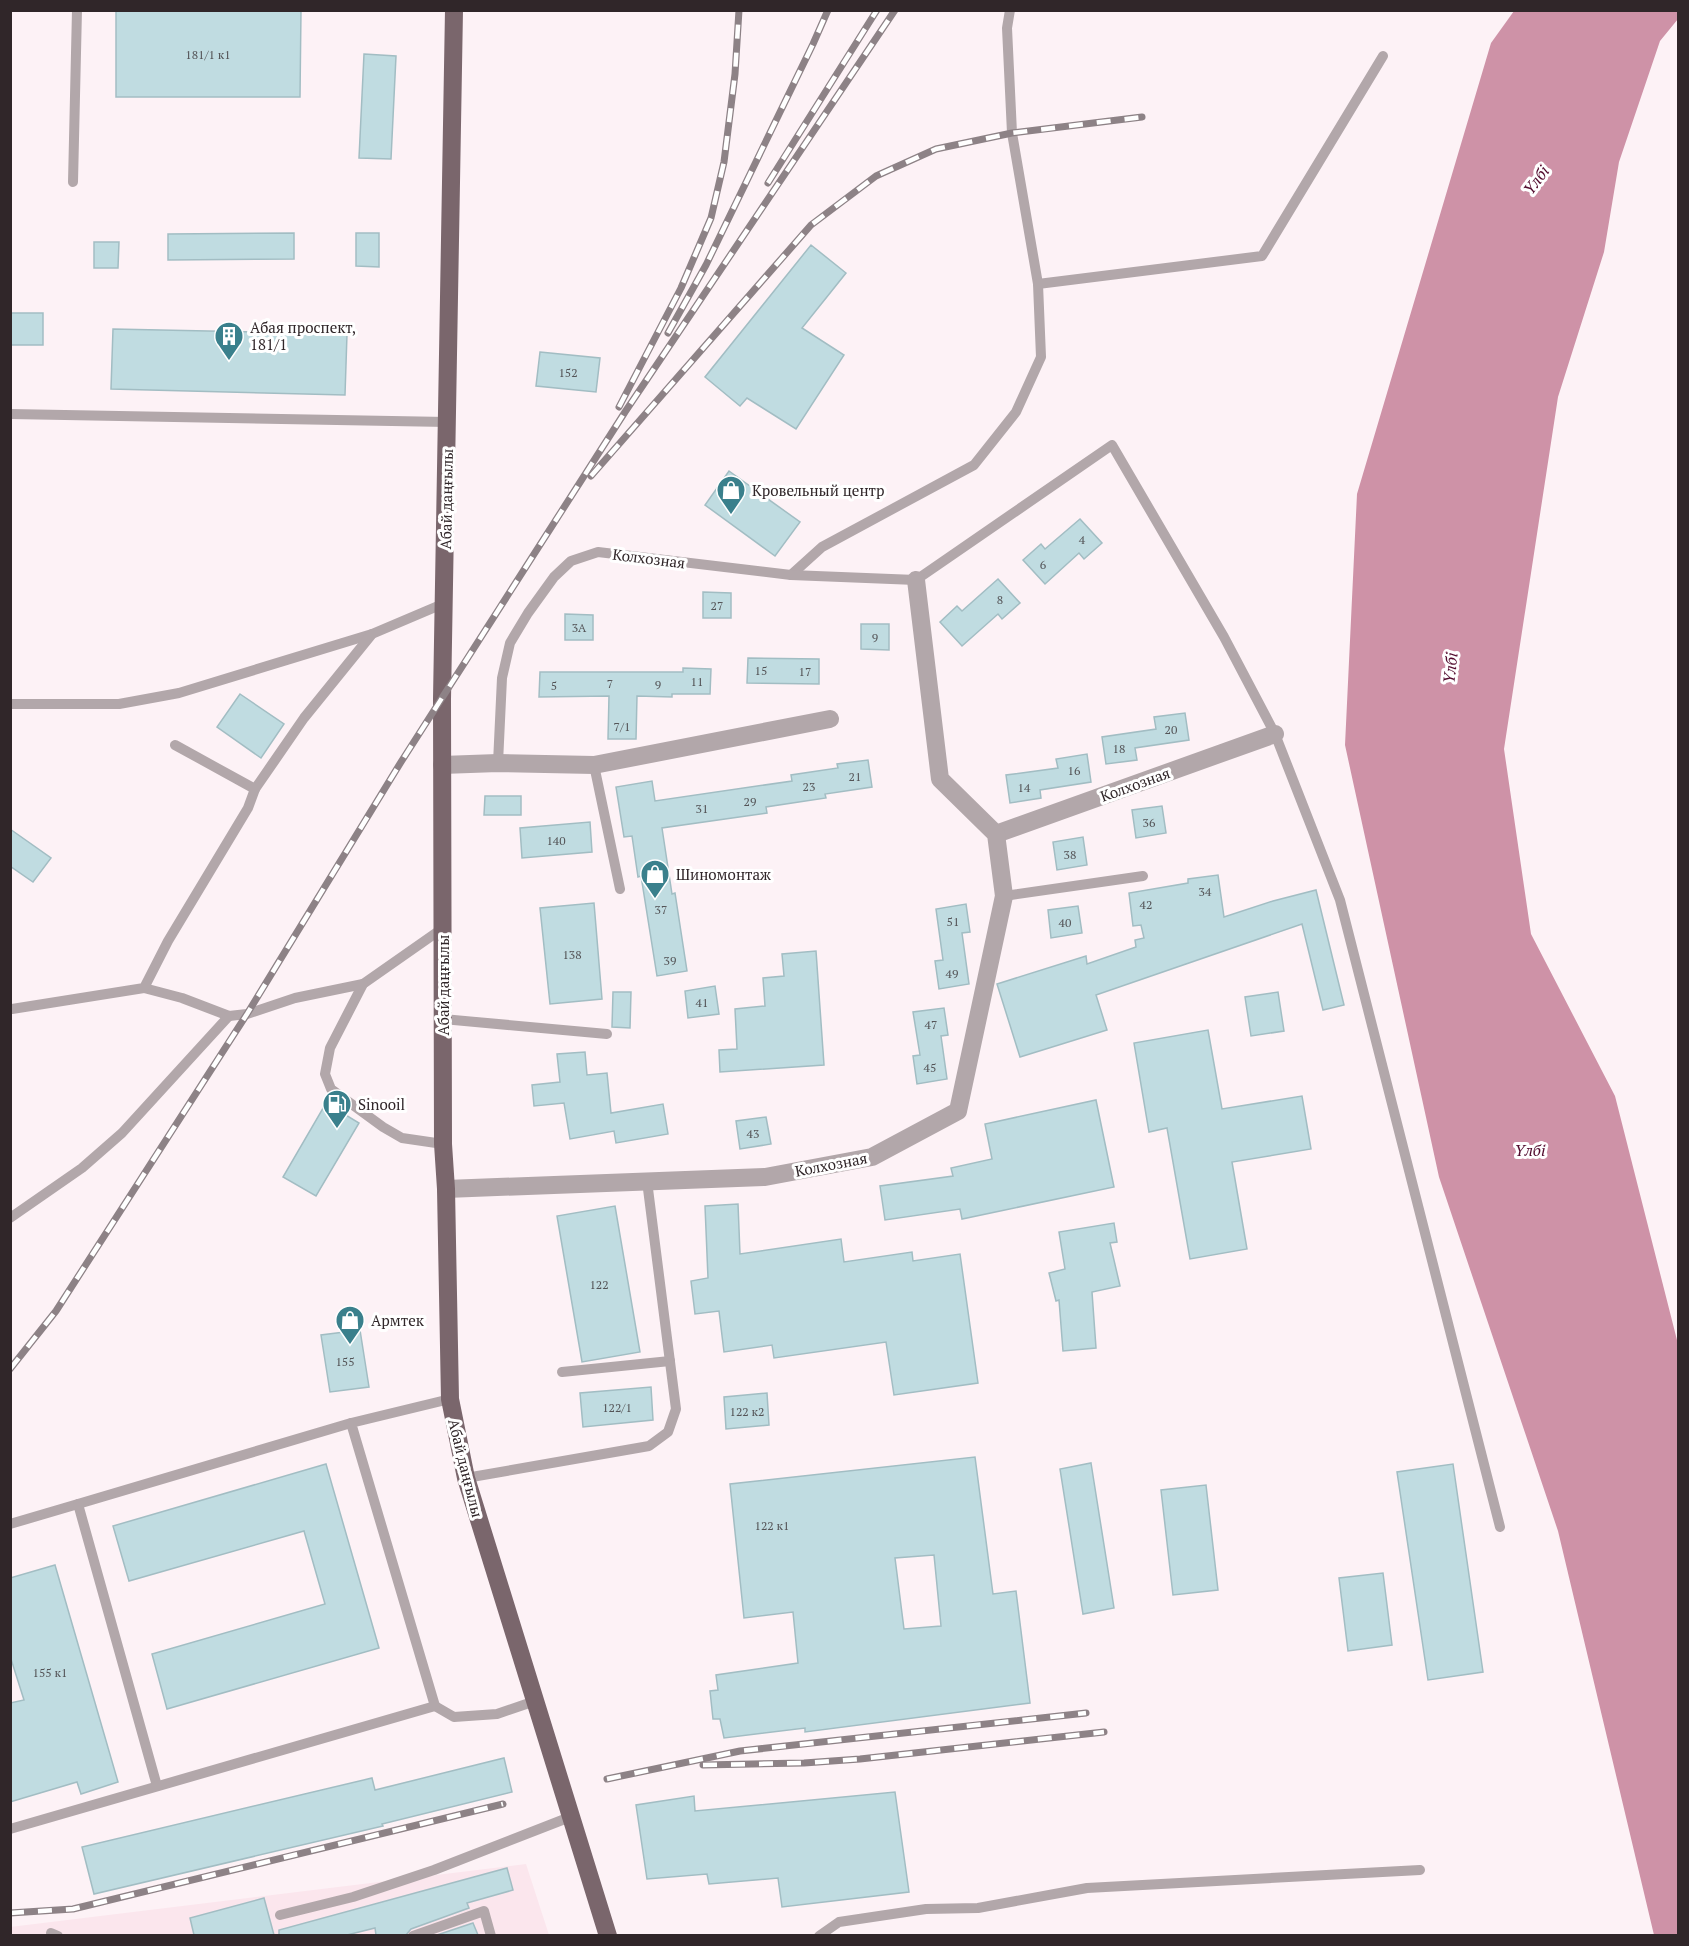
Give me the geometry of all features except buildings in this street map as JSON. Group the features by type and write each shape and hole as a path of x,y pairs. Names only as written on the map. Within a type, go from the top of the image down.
{"main road":[{"name":"Абай даңғылы","path":"454,10 442,765 443,1144 450,1399 466,1478 608,1935"}],"street":[{"path":"916,580 940,779 996,834"},
{"path":"442,765 498,763 594,765 830,719"},
{"name":"Колхозная","path":"446,1189 765,1177 872,1157 958,1111 1004,896 996,834 1275,734"}],"lane":[{"path":"73,182 77,10"},
{"path":"791,575 822,547 974,465 1016,412 1041,357 1038,284 1012,133 1007,28 1010,10"},
{"path":"1038,284 1262,256 1383,56"},
{"path":"10,414 447,422"},
{"path":"916,580 1112,445 1224,637 1275,734 1340,900 1500,1527"},
{"name":"Колхозная","path":"498,763 502,678 510,643 554,577 571,561 598,552 791,575 916,580"},
{"path":"10,704 119,704 179,693 372,634 445,603"},
{"path":"144,988 168,941 248,808 255,789 304,718 372,634"},
{"path":"175,745 255,789"},
{"path":"594,765 620,889"},
{"path":"1004,896 1143,876"},
{"path":"12,1009 144,988 183,998 229,1016 247,1014 295,998 363,984 443,927"},
{"path":"363,984 330,1048 325,1074 331,1089 382,1127 402,1138 443,1144"},
{"path":"10,1218 82,1168 122,1133 229,1016"},
{"path":"443,1019 607,1034"},
{"path":"466,1478 649,1446 668,1432 676,1409 647,1181"},
{"path":"562,1372 670,1361"},
{"path":"10,1524 351,1424 450,1399"},
{"path":"351,1424 435,1706 454,1717 496,1714 535,1701"},
{"path":"78,1504 157,1786"},
{"path":"10,1830 435,1706"},
{"path":"280,1915 353,1897 434,1870 570,1817"},
{"path":"819,1935 839,1922 926,1909 978,1908 1087,1888 1420,1870"},
{"path":"413,1935 484,1911 491,1935"}],"shaded area":[{"path":"526,1864 549,1935 11,1936 10,1927"}],"water":[{"name":"Үлбі","path":"1514,11 1678,11 1678,19 1660,41 1619,162 1604,252 1558,397 1504,749 1531,934 1615,1096 1678,1344 1678,1935 1654,1935 1558,1531 1439,1177 1345,745 1357,494 1491,43"}],"railway":[{"path":"619,407 681,288 711,218 724,162 735,74 739,10"},
{"path":"668,333 706,265 828,10"},
{"path":"768,183 877,10"},
{"path":"10,1369 56,1311 247,1014 401,762 625,412 895,10"},
{"path":"591,476 811,225 876,176 936,149 1012,133 1142,117"},
{"path":"607,1779 740,1751 1086,1713"},
{"path":"703,1765 804,1763 860,1759 1104,1732"},
{"path":"10,1913 73,1909 503,1804"}],"place":[{"name":"Абая проспект, 181/1","path":"229,362"},
{"name":"Кровельный центр","path":"731,516"},
{"name":"Шиномонтаж","path":"655,900"},
{"name":"Sinooil","path":"337,1130"},
{"name":"Армтек","path":"350,1346"}]}
